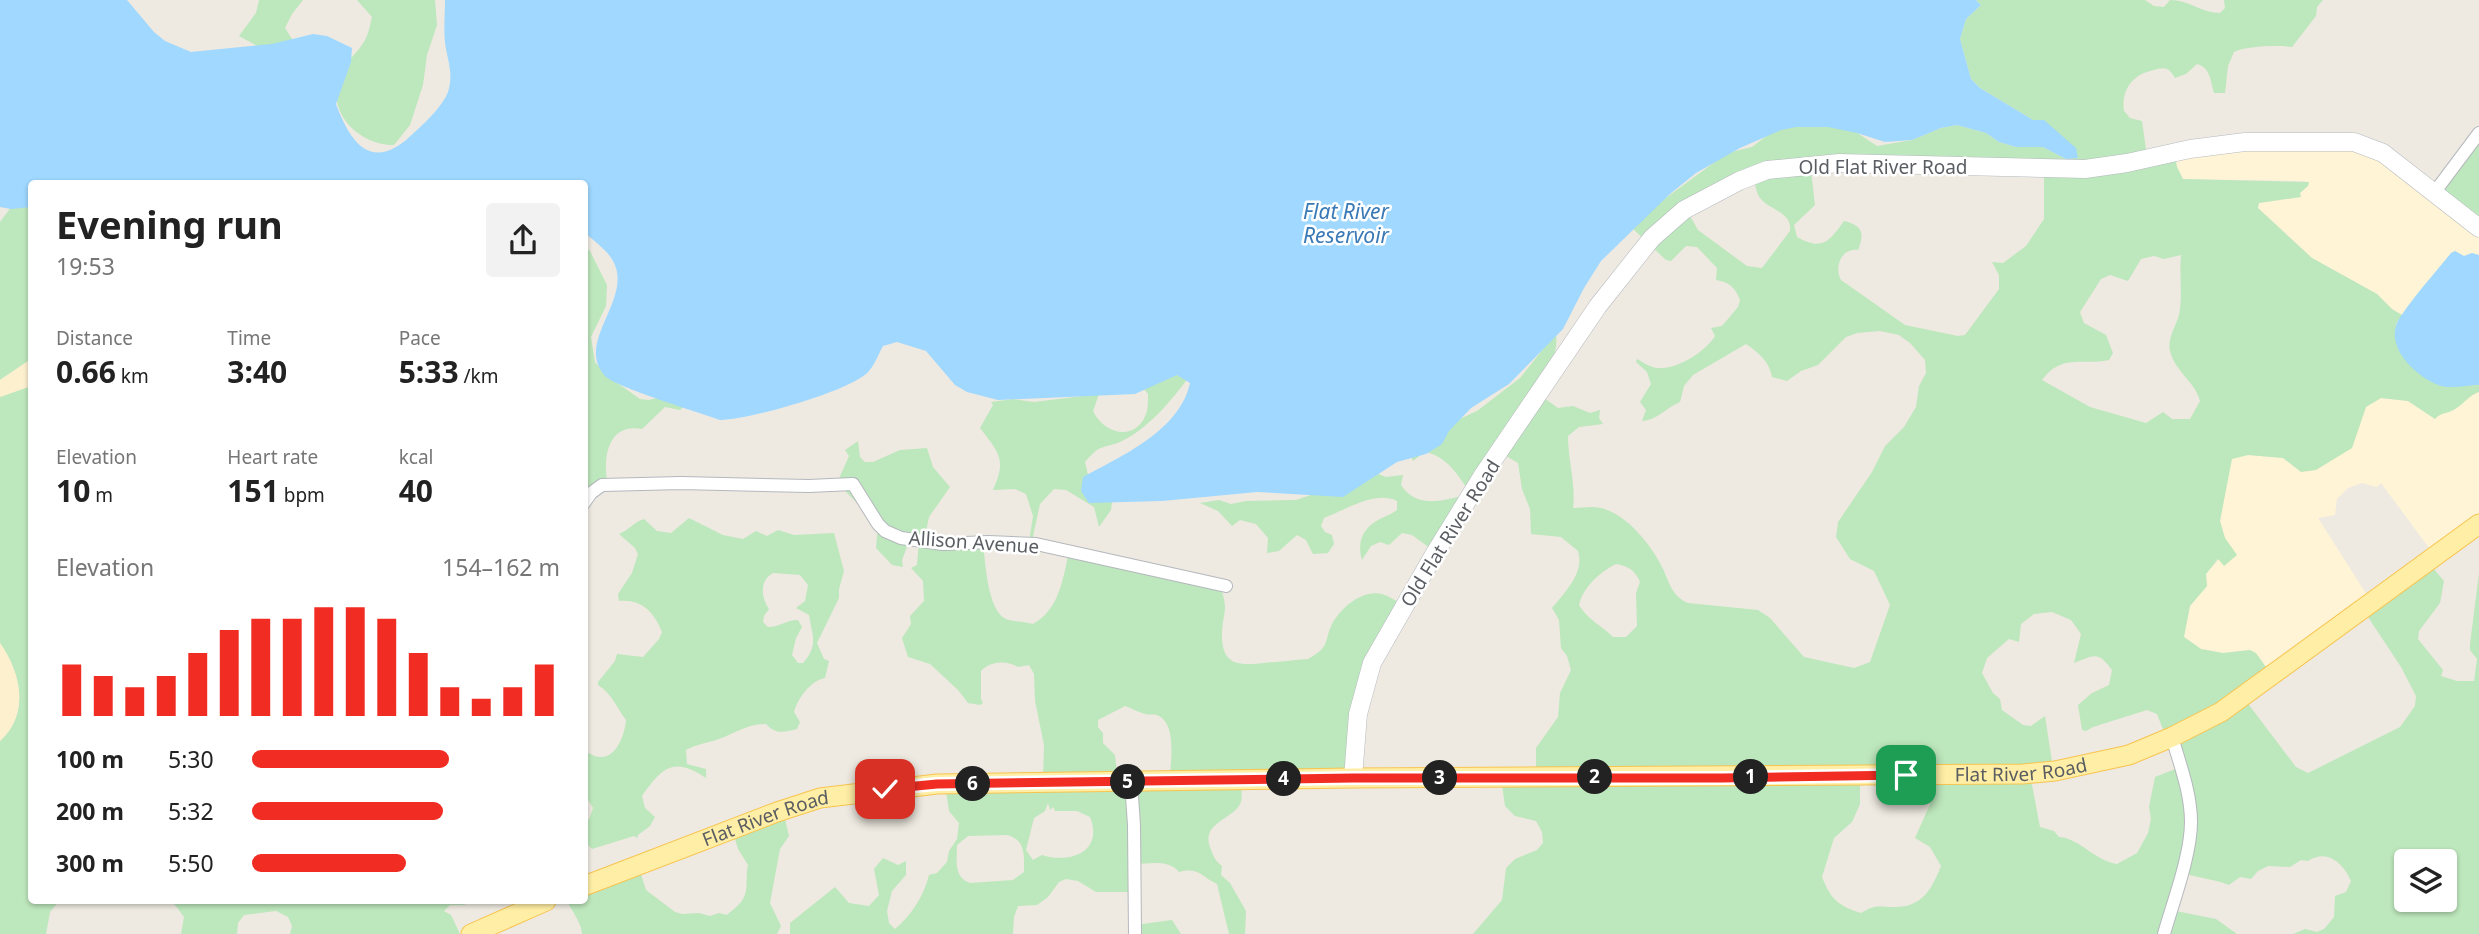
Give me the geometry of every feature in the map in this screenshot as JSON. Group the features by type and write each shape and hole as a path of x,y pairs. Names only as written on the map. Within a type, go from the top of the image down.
{"main road":[{"name":"Flat River Road","path":"588,884 820,798 937,784 2040,773 2129,755 2221,712 2479,524"},
{"path":"471,934 539,904"}],"street":[{"path":"2434,193 2479,133"},
{"name":"Old Flat River Road","path":"1353,778 1358,715 1372,663 1483,475 1600,303 1651,238 1668,222 1739,181 1768,170 1839,163 2085,169 2190,149 2245,142 2354,142 2372,147 2479,228"},
{"name":"Allison Avenue","path":"588,497 601,485 853,484 878,524 885,531 901,538 943,544 1036,544 1226,586"},
{"path":"2164,934 2188,848 2191,820 2186,782 2172,737"},
{"path":"1130,782 1134,825 1135,934"}],"shaded area":[{"path":"2354,141 2479,227 2479,255 2472,253 2464,256 2455,251 2451,253 2402,315 2377,294 2312,258 2257,207 2259,203 2301,197 2300,193 2308,186 2305,181 2183,179 2174,152"},
{"path":"2479,392 2479,523 2435,556 2381,483 2377,487 2362,483 2348,488 2337,499 2335,515 2318,518 2372,603 2271,674 2250,650 2223,653 2201,649 2184,637 2190,606 2207,586 2206,574 2219,559 2225,538 2220,521 2231,459 2248,455 2283,458 2301,472 2352,448 2366,407 2381,398 2408,401 2435,419 2440,413 2454,410 2474,393"}],"green space":[{"path":"259,0 303,0 285,28 294,42 259,47 239,36 256,13"},
{"path":"357,0 435,0 437,25 427,55 423,85 410,125 394,145 381,144 359,134 342,116 338,105 338,79 363,43 372,17"},
{"path":"1976,0 2145,0 2154,6 2164,7 2170,0 2220,13 2225,8 2224,0 2323,0 2317,7 2316,16 2292,47 2262,46 2234,52 2228,66 2225,93 2214,93 2205,68 2197,64 2186,74 2175,78 2163,68 2143,73 2133,81 2124,97 2124,111 2130,118 2142,121 2147,156 2174,152 2183,179 2309,182 2300,193 2301,197 2259,203 2258,208 2312,258 2377,294 2402,315 2396,324 2442,386 2479,385 2479,392 2435,419 2408,401 2381,398 2366,407 2352,448 2316,470 2301,472 2283,458 2248,455 2232,459 2220,521 2225,538 2237,555 2224,566 2218,559 2206,574 2207,586 2190,606 2184,637 2201,649 2223,653 2250,650 2256,653 2271,674 2243,697 2296,767 2308,773 2400,727 2415,706 2416,696 2401,667 2364,611 2428,562 2444,581 2440,603 2419,631 2418,639 2443,670 2441,676 2457,681 2474,681 2477,659 2470,650 2470,644 2479,573 2479,934 2293,934 2305,929 2317,932 2324,929 2334,917 2335,896 2346,892 2351,881 2339,864 2322,856 2308,861 2301,860 2290,867 2268,866 2258,871 2251,879 2240,877 2229,885 2183,873 2171,910 2216,919 2237,934 1473,934 1502,900 1506,868 1515,859 1537,850 1543,843 1542,832 1536,821 1515,816 1505,806 1501,778 1536,774 1536,748 1558,717 1560,693 1571,670 1567,656 1561,648 1559,620 1552,608 1576,575 1579,567 1578,551 1561,537 1531,534 1530,509 1522,489 1518,463 1501,453 1434,551 1412,535 1402,533 1389,545 1380,542 1371,546 1362,560 1360,545 1365,532 1375,522 1397,510 1397,501 1389,498 1360,502 1324,518 1321,526 1325,532 1332,535 1334,544 1328,553 1313,554 1306,540 1297,535 1279,551 1267,553 1268,538 1256,524 1240,520 1232,526 1218,511 1200,503 1219,500 1231,504 1296,500 1376,473 1386,477 1403,475 1401,485 1408,493 1424,501 1471,494 1452,468 1439,457 1424,452 1413,461 1411,456 1449,424 1477,411 1520,378 1556,333 1554,356 1537,393 1558,408 1573,406 1590,413 1600,410 1599,418 1603,424 1579,427 1568,436 1573,508 1601,508 1611,511 1629,524 1658,560 1675,593 1688,603 1758,610 1770,618 1804,657 1854,668 1870,662 1890,605 1874,571 1850,559 1836,537 1838,522 1872,472 1885,446 1904,427 1916,407 1919,386 1926,373 1925,360 1899,335 1880,331 1857,333 1846,337 1818,365 1801,371 1787,381 1772,377 1763,358 1746,344 1693,375 1684,386 1680,402 1642,421 1646,410 1640,402 1651,384 1647,372 1636,362 1637,359 1650,366 1666,368 1690,358 1711,342 1715,336 1711,328 1722,326 1738,307 1740,300 1731,286 1716,280 1717,268 1697,247 1686,246 1671,261 1666,260 1632,228 1659,203 1727,153 1752,147 1778,127 1832,116 1877,146 1912,140 1941,128 1957,125 1986,133 1999,142 2016,147 2043,147 2066,159 2033,120 1980,88 1971,79 1960,39 1966,19 1981,5","holes":["1811,170 2044,170 2044,219 2026,246 2003,263 1992,262 1999,275 1999,289 1965,335 1958,336 1905,325 1841,280 1838,270 1840,259 1847,252 1858,250 1860,231 1855,225 1844,221 1829,239 1819,244 1797,237 1794,225 1815,205","1753,176 1760,198 1784,215 1790,224 1790,231 1762,268 1747,266 1698,230 1686,209","2181,255 2180,308 2169,346 2176,365 2194,388 2200,401 2190,419 2172,419 2163,412 2146,423 2090,407 2042,380 2057,366 2065,363 2109,360 2113,353 2106,335 2084,323 2080,312 2101,279 2110,275 2128,281 2141,259 2154,256 2164,259","1616,564 1631,569 1640,582 1636,593 1637,626 1626,637 1613,637 1579,605 1588,586","2052,612 2071,620 2081,634 2074,663 2096,656 2112,670 2109,685 2092,693 2078,705 2082,730 2086,731 2147,710 2157,714 2178,768 2155,777 2149,807 2151,819 2148,833 2137,853 2117,864 2059,837 2054,831 2040,827 2030,774 2053,768 2045,716 2031,726 2023,725 2002,710 2000,699 1993,693 1982,673 1987,658 2009,639 2019,642 2021,624 2034,614","1928,774 1931,802 1915,838 1930,847 1941,866 1930,889 1919,901 1903,906 1873,907 1861,913 1841,905 1832,897 1822,877 1834,838 1852,822 1860,804 1860,775"]},
{"path":"2479,133 2479,227 2438,196"},
{"path":"28,199 28,361 0,380 0,222 12,206"},
{"path":"589,249 607,285 606,306 591,337 595,362 606,375 640,399 661,397 684,406 680,410 665,407 642,429 631,428 615,436 606,461 607,481 593,491 588,487"},
{"path":"1194,370 1171,400 1143,428 1122,441 1099,449 1085,462 1091,488 1112,502 1111,510 1099,527 1094,507 1066,490 1054,489 1040,504 1032,541 1029,542 1033,516 1026,494 1015,489 993,490 1000,471 999,457 980,428 993,405 991,402 1013,399 1034,402 1099,394 1093,411 1098,419 1113,430 1129,431 1143,421 1147,411 1148,394 1139,383"},
{"path":"28,387 28,904 57,904 50,912 46,934 0,934 0,741 16,719 19,693 13,667 0,643 0,397"},
{"path":"858,441 860,457 865,462 873,462 900,450 927,448 933,467 950,487 929,517 925,536 983,541 991,596 1000,614 1009,620 1033,624 1049,610 1059,592 1069,551 1221,588 1225,606 1222,642 1227,656 1238,663 1308,659 1323,647 1332,624 1341,611 1367,594 1382,594 1403,604 1372,660 1352,773 1241,782 1240,804 1210,832 1210,847 1222,866 1221,875 1230,883 1246,911 1245,934 1229,934 1217,884 1195,871 1179,872 1170,865 1152,863 1135,864 1131,892 1096,892 1078,881 1066,879 1059,882 1048,897 1037,905 1018,906 1013,934 790,934 790,923 835,887 849,903 869,906 879,895 874,869 883,858 898,865 906,861 906,875 892,891 887,911 889,923 895,929 916,904 929,875 937,873 947,862 949,851 957,839 959,823 949,811 945,784 1043,780 1044,745 1035,701 1034,674 1029,665 1018,667 999,663 989,665 981,671 983,703 980,705 968,703 930,664 908,657 902,638 911,624 910,616 924,601 923,581 911,568 917,565 919,541 910,539 902,560 903,567 892,565 876,548 878,524 837,483 849,456 845,450","holes":["1125,706 1157,715 1168,726 1171,744 1170,780 1118,781 1115,755 1103,743 1103,733 1098,727 1098,720","1048,803 1050,810 1053,807 1055,811 1077,811 1090,817 1093,829 1088,847 1073,856 1063,858 1042,855 1033,860 1026,850 1034,818 1045,811","1007,835 1018,840 1023,849 1024,872 1013,880 970,883 965,880 958,872 957,845 968,836"]},
{"path":"689,518 723,535 743,539 756,531 767,536 778,530 794,535 834,533 844,571 839,598 817,643 824,659 829,661 825,678 810,686 798,701 794,712 800,722 797,729 780,732 766,724 753,726 686,750 687,764 706,769 706,778 685,768 669,768 662,772 642,796 645,808 655,817 650,826 637,838 634,836 592,849 588,845 588,821 593,808 588,800 588,753 599,757 611,754 622,738 626,720 598,682 615,661 617,654 643,657 662,632 646,608 634,602 619,601 618,594 632,573 638,554 619,534 644,519 657,531 671,533","holes":["773,573 800,575 808,585 805,601 796,608 809,615 813,645 808,657 803,663 798,663 792,655 802,627 798,620 768,627 763,622 769,609 764,599 763,585"]},
{"path":"783,811 789,836 780,849 770,903 781,926 777,934 582,934 579,922 569,904 588,904 588,884 638,865 646,890 675,912 727,915 745,895 748,865 738,849 732,829"},
{"path":"174,904 466,904 450,905 444,911 451,915 460,934 290,934 292,926 288,917 276,911 244,915 238,923 237,934 181,934 184,917"},
{"path":"1172,920 1181,934 1134,934 1135,925"}],"sand":[{"path":"28,361 28,387 0,397 0,380"},
{"path":"0,643 17,680 19,706 16,719 0,741"}],"water":[{"name":"Flat River Reservoir","path":"0,0 127,0 165,41 191,52 272,44 313,34 327,36 352,48 351,62 336,104 344,124 364,149 384,152 402,143 430,117 446,97 450,75 445,37 445,0 1976,0 1981,5 1966,19 1960,39 1971,79 1980,88 2033,120 2044,120 2076,148 2078,158 2066,159 2043,147 2016,147 1999,142 1986,133 1957,125 1941,128 1912,140 1885,142 1828,127 1781,130 1740,148 1696,173 1670,194 1601,261 1563,329 1509,384 1471,408 1449,431 1442,444 1426,454 1397,462 1343,497 1257,492 1162,501 1089,503 1081,491 1083,477 1131,450 1162,428 1175,415 1190,383 1177,375 1135,394 998,400 967,392 955,385 926,351 897,342 883,346 866,374 854,381 818,397 774,410 720,420 659,400 612,381 605,376 598,364 596,351 599,337 615,296 617,282 616,268 611,258 588,236 588,180 28,180 28,207 0,207"},
{"path":"2455,251 2464,256 2472,253 2479,255 2479,385 2450,387 2432,382 2407,363 2397,345 2395,335 2396,326 2404,311"}],"route":[{"path":"885,789 937,784 1353,778 1906,775"}]}
